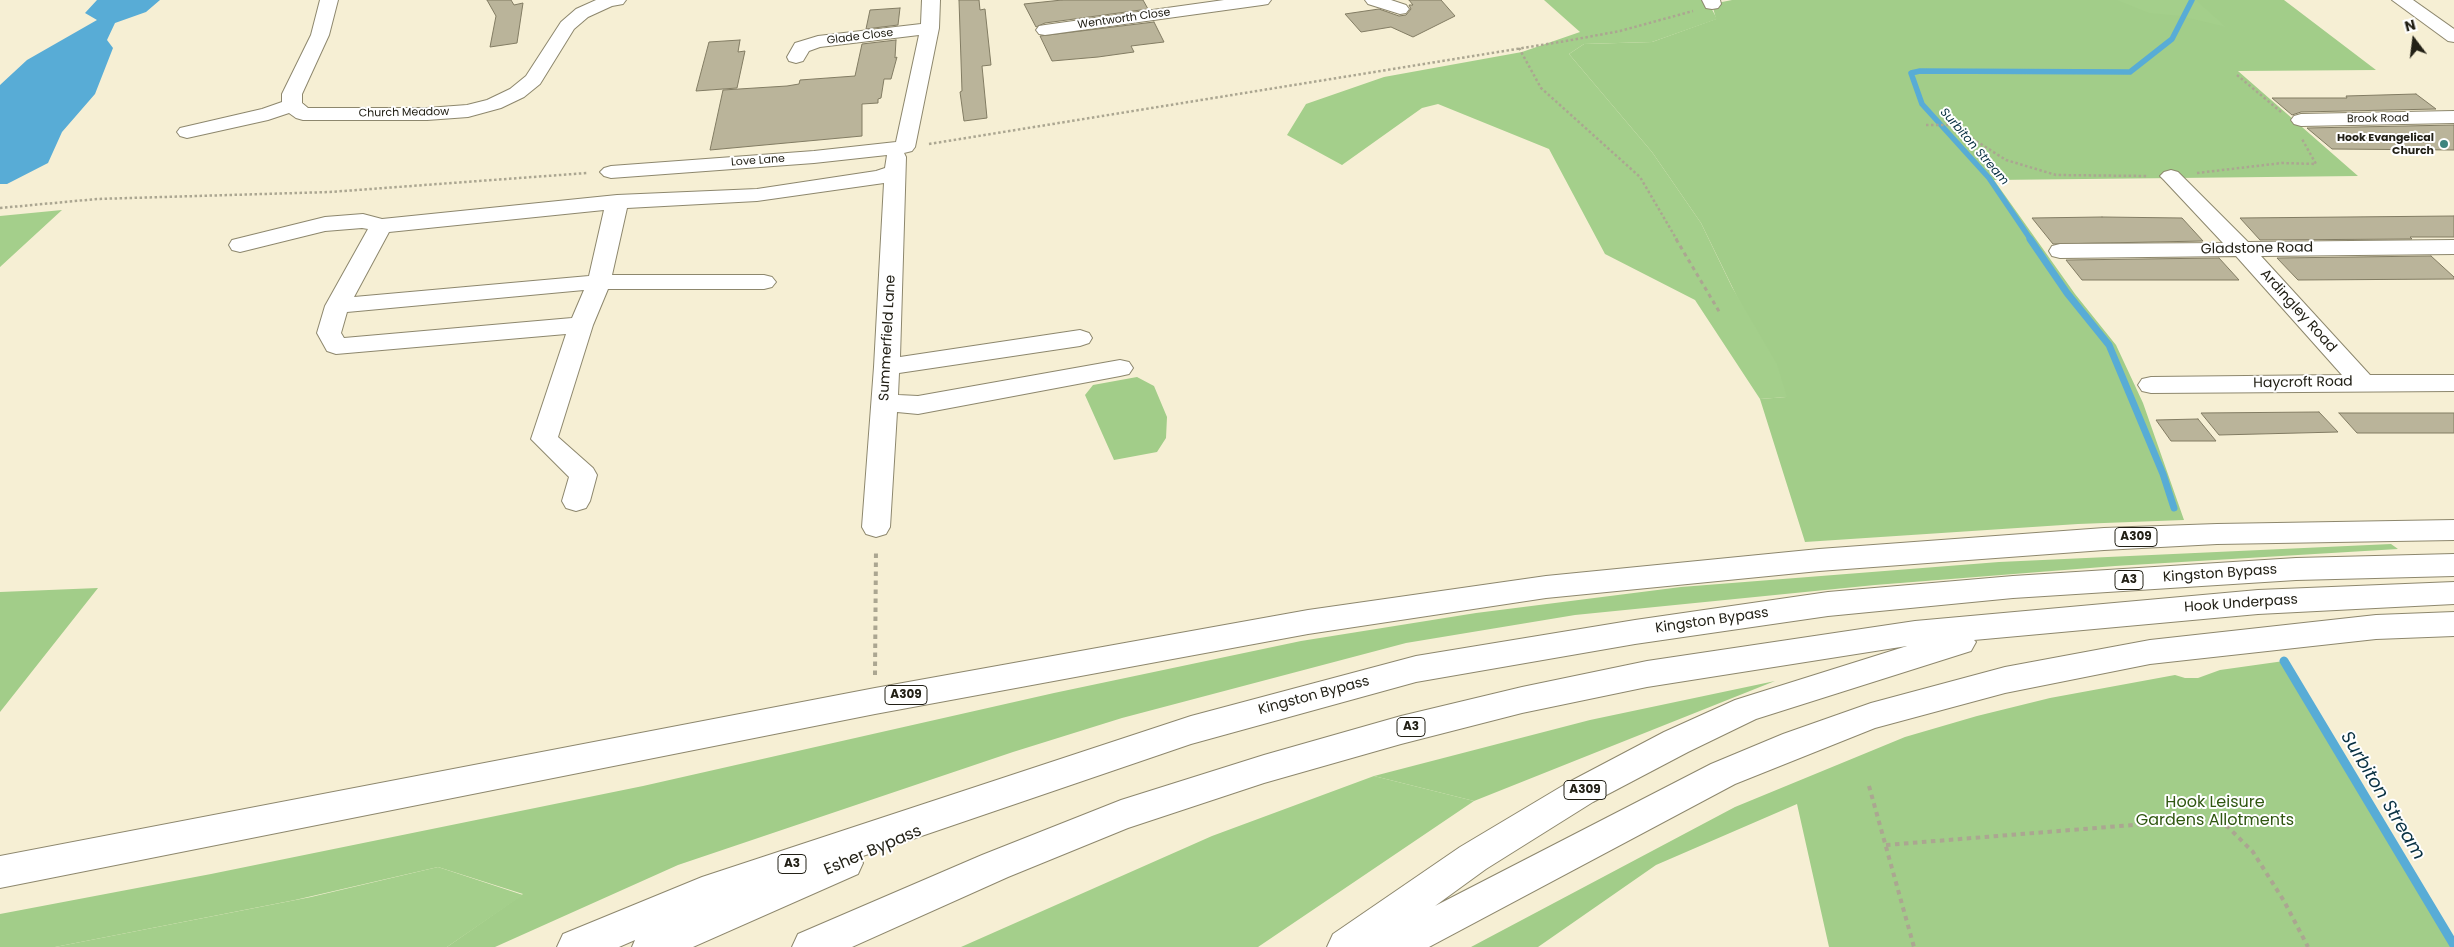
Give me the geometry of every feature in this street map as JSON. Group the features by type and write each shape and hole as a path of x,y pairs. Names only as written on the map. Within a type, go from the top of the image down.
{"main road":[{"path":"187,132 268,114 292,105 292,94 320,35 329,0"},
{"name":"Church Meadow","path":"292,105 304,114 427,114 468,111 494,104 517,93 533,80 567,26 582,13 610,0"},
{"name":"Summerfield Lane","path":"876,527 887,367 894,172 930,28 931,0"},
{"name":"Wentworth Close","path":"1045,30 1262,0"},
{"path":"1374,0 1400,9"},
{"path":"2401,0 2453,36"},
{"name":"Glade Close","path":"796,58 802,47 818,42 930,28"},
{"name":"Brook Road","path":"2296,124 2454,117"},
{"name":"Love Lane","path":"610,172 814,157 901,148"},
{"path":"240,245 325,224 363,221 381,226 617,202 757,194 832,185 881,177 894,172"},
{"name":"Ardingley Road","path":"2172,176 2242,249 2362,382"},
{"path":"576,502 583,475 544,439 581,326 600,282 617,202"},
{"path":"381,226 337,306 329,333 336,346 581,326"},
{"name":"Gladstone Road","path":"2060,251 2454,247"},
{"path":"337,306 600,282 764,282"},
{"path":"887,367 1080,338"},
{"path":"885,403 918,405 1120,368"},
{"name":"Haycroft Road","path":"2152,385 2362,382 2454,383"},
{"name":"A309","path":"0,872 875,701 1308,622 1546,587 1819,560 2104,539 2217,534 2454,530"},
{"name":"Kingston Bypass","path":"1012,791 1191,730 1416,669 1625,633 1828,604 2013,587 2296,569 2443,566"},
{"name":"Hook Underpass","path":"2029,622 2258,602 2454,593"},
{"name":"A309","path":"1346,947 1472,858 1581,792 1676,742 1746,709 1911,656 2029,622"},
{"name":"A3","path":"822,942 995,866 1122,815 1264,769 1401,730 1522,700 1647,674 1841,643 2029,622"},
{"path":"1392,947 1723,774 1795,744 1871,716 2005,680 2150,652 2376,627 2454,624"},
{"name":"A3","path":"576,947 702,894 1012,791"},
{"name":"Esher Bypass","path":"651,947 1012,791"}],"path":[{"path":"901,148 1284,88 1620,31 1664,20 1712,2"},
{"path":"1519,48 1541,88 1640,178 1720,313"},
{"path":"1926,125 1951,125 2006,160 2056,176 2172,176 2282,163 2316,164 2296,124 2237,75"},
{"path":"0,208 96,199 330,192 610,172"},
{"path":"875,701 876,527"},
{"path":"1869,786 1914,947"},
{"path":"1886,845 2207,820 2228,826 2253,852 2284,901 2308,947"}],"green space":[{"path":"1544,0 1707,0 1717,19 1652,42 1584,44 1569,54 1652,152 1701,223 1732,287 1777,364 1787,397 1760,399 1695,300 1605,254 1549,149 1438,104 1422,108 1342,165 1287,135 1306,104 1384,77 1522,52 1580,32"},
{"path":"1732,0 2284,0 2376,70 2238,71 2358,176 1994,180 2075,294 2116,345 2143,403 2184,520 2078,524 1805,542 1760,399 1786,397 1701,223 1652,152 1569,54 1584,44 1652,42 1716,19 1712,4"},
{"path":"2117,0 2196,0 2226,27 2181,16 2149,13"},
{"path":"62,210 0,267 0,216"},
{"path":"1137,377 1154,386 1167,417 1166,438 1157,452 1114,460 1085,395 1093,385"},
{"path":"2391,544 2398,549 2115,566 1875,585 1575,615 1406,643 1122,718 1013,752 678,865 495,947 447,947 523,894 438,867 295,900 55,947 0,947 0,914 211,874 643,786 1054,693 1301,641 1476,613 1681,587 1999,562"},
{"path":"98,588 0,712 0,592"},
{"name":"Hook Leisure Gardens Allotments","path":"2284,661 2454,947 1829,947 1797,804 1656,865 1538,947 1471,947 1735,807 1905,737 1977,716 2050,698 2175,675 2185,678 2198,678 2220,670"},
{"path":"1775,681 1474,801 1374,776 1590,720"},
{"path":"1374,776 1474,801 1258,947 961,947 1212,836"},
{"path":"438,867 523,895 447,947 55,947 311,897"}],"water":[{"path":"97,0 160,0 146,12 115,23 107,40 113,48 95,94 62,132 48,163 7,184 0,184 0,85 27,60 97,20 85,13"}],"building":[{"path":"487,0 511,0 514,5 523,3 517,43 490,47 496,16"},
{"path":"959,0 979,0 980,10 985,9 991,65 982,66 987,118 964,121 960,92 962,91"},
{"path":"1062,0 1143,0 1148,9 1045,23 1036,27 1024,4"},
{"path":"1409,0 1441,0 1455,16 1413,37 1391,27 1361,32 1345,14 1379,9 1399,16 1406,15 1411,9 1409,5 1413,5"},
{"path":"900,8 898,25 866,29 870,10"},
{"path":"1154,22 1164,42 1131,46 1134,52 1098,57 1052,61 1040,36"},
{"path":"740,40 738,52 745,51 737,88 696,91 709,42"},
{"path":"896,40 895,58 897,57 891,79 884,79 881,98 878,99 878,103 862,104 862,136 710,150 723,90 787,86 799,84 800,80 855,76 862,44"},
{"path":"2416,94 2436,109 2301,112 2292,115 2272,98 2347,98 2346,96"},
{"path":"2454,125 2454,150 2332,149 2307,128"},
{"path":"2454,216 2454,237 2410,237 2412,239 2260,240 2240,218"},
{"path":"2032,218 2182,218 2203,241 2053,244"},
{"path":"2431,256 2454,279 2298,280 2277,258"},
{"path":"2219,258 2239,280 2082,280 2066,260"},
{"path":"2319,412 2338,432 2219,435 2201,413"},
{"path":"2339,413 2454,413 2454,433 2357,433"},
{"path":"2198,419 2216,441 2171,441 2156,420"}],"waterway":[{"name":"Surbiton Stream","path":"2031,240 1989,178 1922,104 1911,73 1920,71 2130,72 2172,39 2192,0"},
{"name":"Surbiton Stream","path":"2030,239 2067,293 2109,345 2163,474 2174,508"},
{"name":"Surbiton Stream","path":"2284,661 2454,945"}],"place":[{"name":"Hook Evangelical Church","path":"2444,144"}]}
